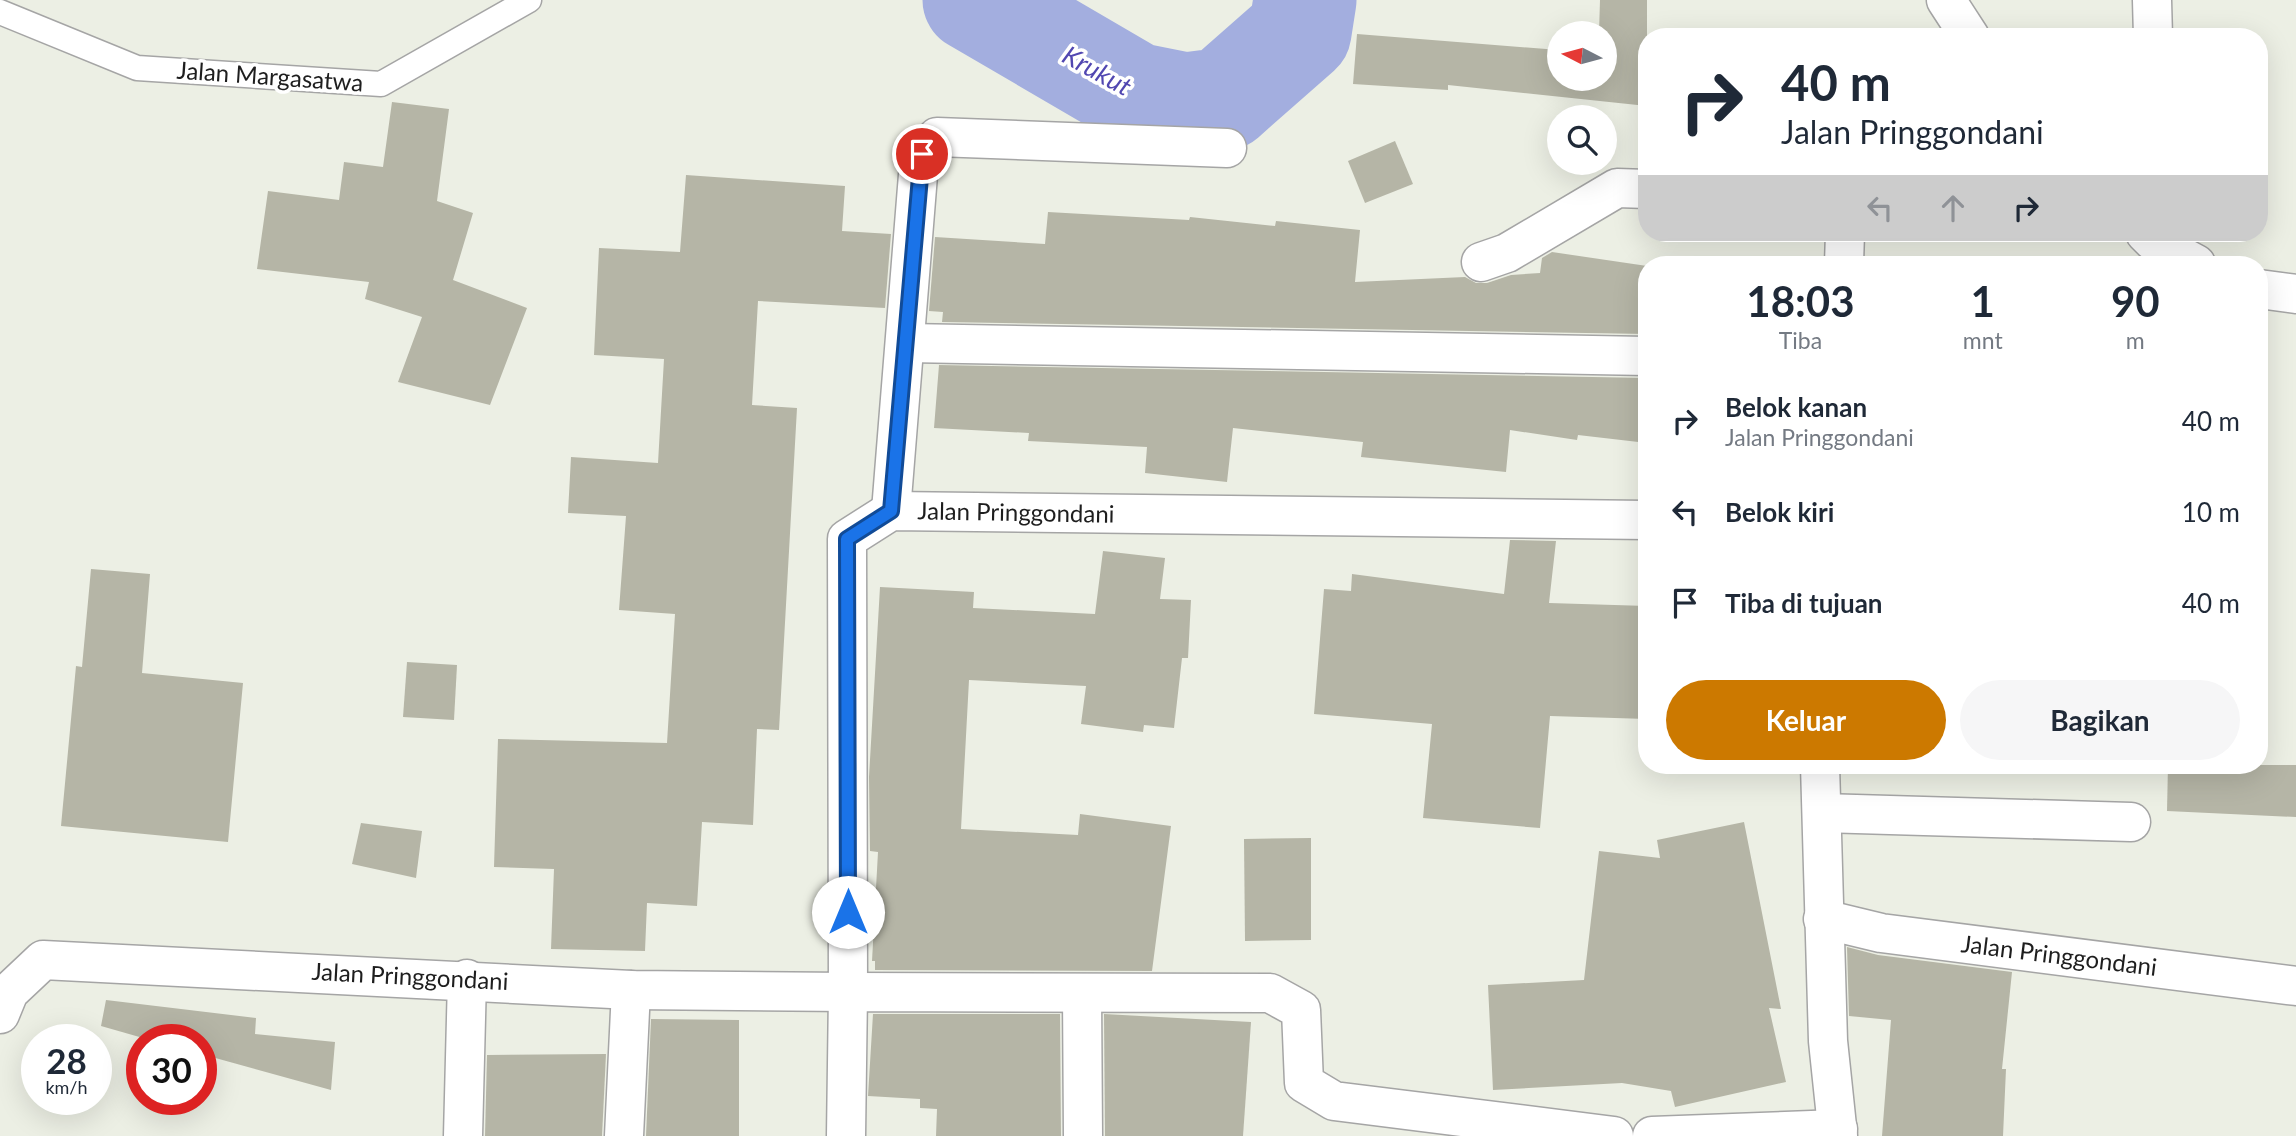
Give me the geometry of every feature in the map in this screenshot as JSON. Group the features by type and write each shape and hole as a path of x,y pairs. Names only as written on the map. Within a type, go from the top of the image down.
{"street":[{"path":"1945,0 1964,28"},
{"path":"2152,0 2153,28"},
{"path":"891,511 907,343 918,175 922,154 937,137 1227,148"},
{"path":"1481,262 1507,253 1617,188 1638,189"},
{"path":"2161,242 2183,256"},
{"path":"2268,290 2296,293"},
{"path":"907,343 1638,356"},
{"name":"Jalan Pringgondani","path":"848,992 847,539 891,511 1638,520"},
{"path":"1652,1136 1838,1132 1828,1041 1820,774"},
{"path":"1822,813 2131,822"},
{"name":"Jalan Pringgondani","path":"1823,919 1881,933 2296,986"},
{"name":"Jalan Pringgondani","path":"0,1014 9,992 43,960 467,979 631,990 1270,993 1301,1010 1304,1083 1334,1101 1614,1136"},
{"path":"463,1136 467,979"},
{"path":"624,1136 631,990"},
{"path":"846,1136 848,992"},
{"path":"1082,994 1083,1136"}],"lane":[{"name":"Jalan Margasatwa","path":"0,12 136,68 382,84 529,0"}],"building":[{"path":"1600,0 1647,0 1647,28 1638,28 1638,105 1448,85 1448,90 1353,84 1357,34 1547,49 1547,91 1617,91 1617,21 1599,21"},
{"path":"392,102 449,109 437,201 473,213 453,280 527,308 490,405 398,382 422,317 365,299 369,282 257,269 268,191 339,200 344,162 383,167"},
{"path":"1395,141 1413,184 1365,203 1348,161"},
{"path":"686,175 845,186 842,231 891,234 885,308 758,301 752,405 797,408 779,730 757,729 753,825 702,822 697,906 647,903 645,951 551,949 554,869 494,867 498,739 667,743 675,614 619,610 626,516 568,513 571,457 658,463 664,359 594,355 599,248 680,252"},
{"path":"1048,212 1189,220 1190,217 1275,226 1276,221 1360,230 1355,282 1465,277 1476,283 1487,283 1511,275 1540,273 1542,258 1552,252 1638,265 1638,334 942,322 943,312 929,311 935,237 1045,244"},
{"path":"939,365 1638,378 1638,442 1578,435 1577,440 1510,430 1506,472 1361,457 1363,442 1233,428 1227,482 1145,473 1147,447 1028,441 1029,433 934,428"},
{"path":"1510,540 1556,541 1549,603 1638,606 1638,719 1550,716 1540,828 1423,818 1432,724 1314,714 1324,589 1351,591 1352,574 1504,594"},
{"path":"1103,551 1165,558 1160,599 1191,600 1188,658 1182,658 1174,728 1144,725 1143,732 1081,724 1086,686 969,680 961,829 1078,835 1080,814 1171,826 1152,971 875,970 875,961 872,961 878,852 870,851 869,777 880,587 974,592 973,608 1095,614"},
{"path":"91,569 150,574 142,673 243,683 228,842 61,826 76,666 82,667"},
{"path":"407,662 457,665 454,720 403,717"},
{"path":"2268,765 2296,765 2296,817 2167,811 2168,774 2268,774"},
{"path":"1744,822 1781,1009 1769,1008 1786,1082 1675,1107 1671,1091 1622,1083 1493,1090 1488,985 1584,980 1599,851 1660,858 1657,840"},
{"path":"361,823 422,831 416,878 352,864"},
{"path":"1311,838 1311,940 1245,941 1244,839"},
{"path":"1847,947 1878,955 2012,972 2002,1069 2006,1069 2003,1136 1882,1136 1891,1020 1849,1016"},
{"path":"106,1000 256,1018 255,1034 335,1042 331,1090 217,1058 217,1024 126,1024 126,1033 112,1029 112,1024 101,1024"},
{"path":"873,1014 1060,1014 1061,1136 936,1136 937,1109 920,1108 920,1099 868,1096"},
{"path":"1104,1014 1251,1022 1243,1136 1105,1136"},
{"path":"651,1019 739,1020 739,1136 646,1136"},
{"path":"606,1054 602,1136 485,1136 487,1055"}],"waterway":[{"name":"Krukut","path":"974,0 1135,94 1185,104 1224,99 1300,32 1305,0"}],"route":[{"path":"848,912 847,539 891,511 907,343 918,175 922,154"}]}
